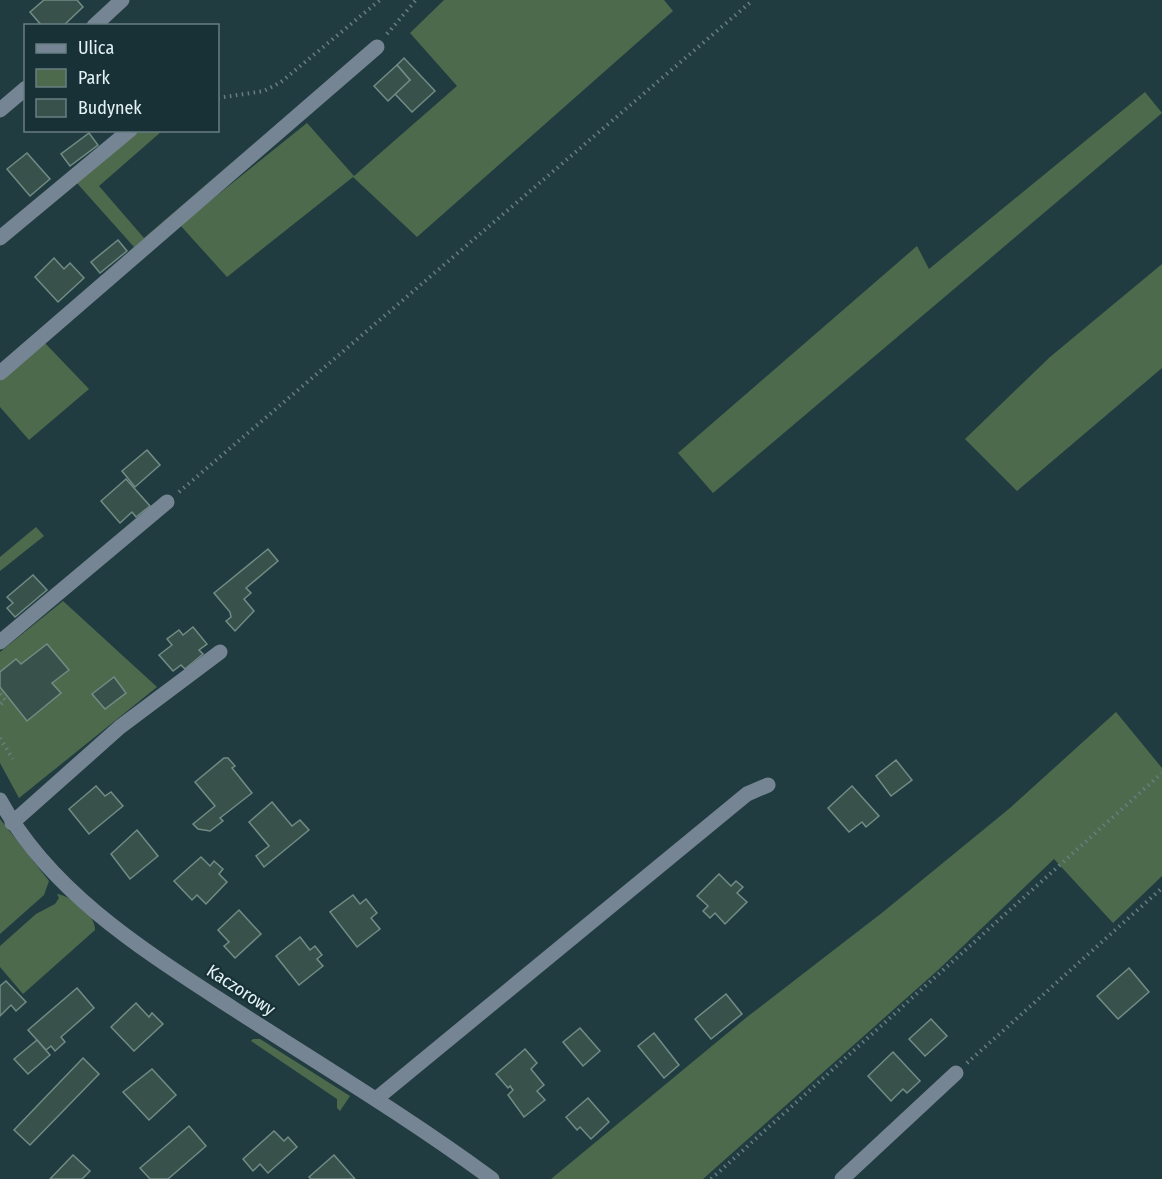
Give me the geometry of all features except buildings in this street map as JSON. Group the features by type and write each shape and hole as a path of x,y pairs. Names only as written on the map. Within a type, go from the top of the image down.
{"street":[{"path":"96,24 122,0"},
{"path":"0,373 377,47"},
{"path":"0,110 24,90"},
{"path":"0,238 128,132"},
{"path":"0,642 167,502"},
{"path":"12,823 120,726 220,652"},
{"path":"376,1099 747,794 768,785"},
{"name":"Kaczorowy","path":"0,801 12,823 76,893 143,949 376,1099 492,1179"},
{"path":"842,1179 956,1073"}],"path":[{"path":"219,98 264,91 281,82 380,0"},
{"path":"377,47 416,0"},
{"path":"167,502 753,0"},
{"path":"0,694 5,700 0,705"},
{"path":"0,738 13,759"},
{"path":"711,1179 1162,773"},
{"path":"956,1073 1162,888"}],"green space":[{"path":"444,0 664,0 673,11 417,237 353,177 227,277 180,225 307,123 354,176 457,86 410,33"},
{"path":"1145,92 1162,113 713,493 678,453 917,246 929,269"},
{"path":"132,132 161,132 99,186 144,238 259,139 104,274 134,247 76,182"},
{"path":"1162,264 1162,368 1017,491 965,439 1050,357"},
{"path":"43,341 89,389 29,440 0,407 0,381"},
{"path":"36,527 44,536 0,571 0,557"},
{"path":"63,601 157,687 19,798 0,763 0,652"},
{"path":"1116,712 1162,768 1162,876 1113,923 1054,859 938,970 703,1179 551,1179 747,1017 883,912 1010,808"},
{"path":"0,819 49,881 44,895 0,934"},
{"path":"57,894 69,898 82,907 91,918 95,930 23,994 0,967 0,946 36,914 55,904 59,898"},
{"path":"260,1039 350,1096 340,1111 337,1108 337,1099 251,1041"}]}
